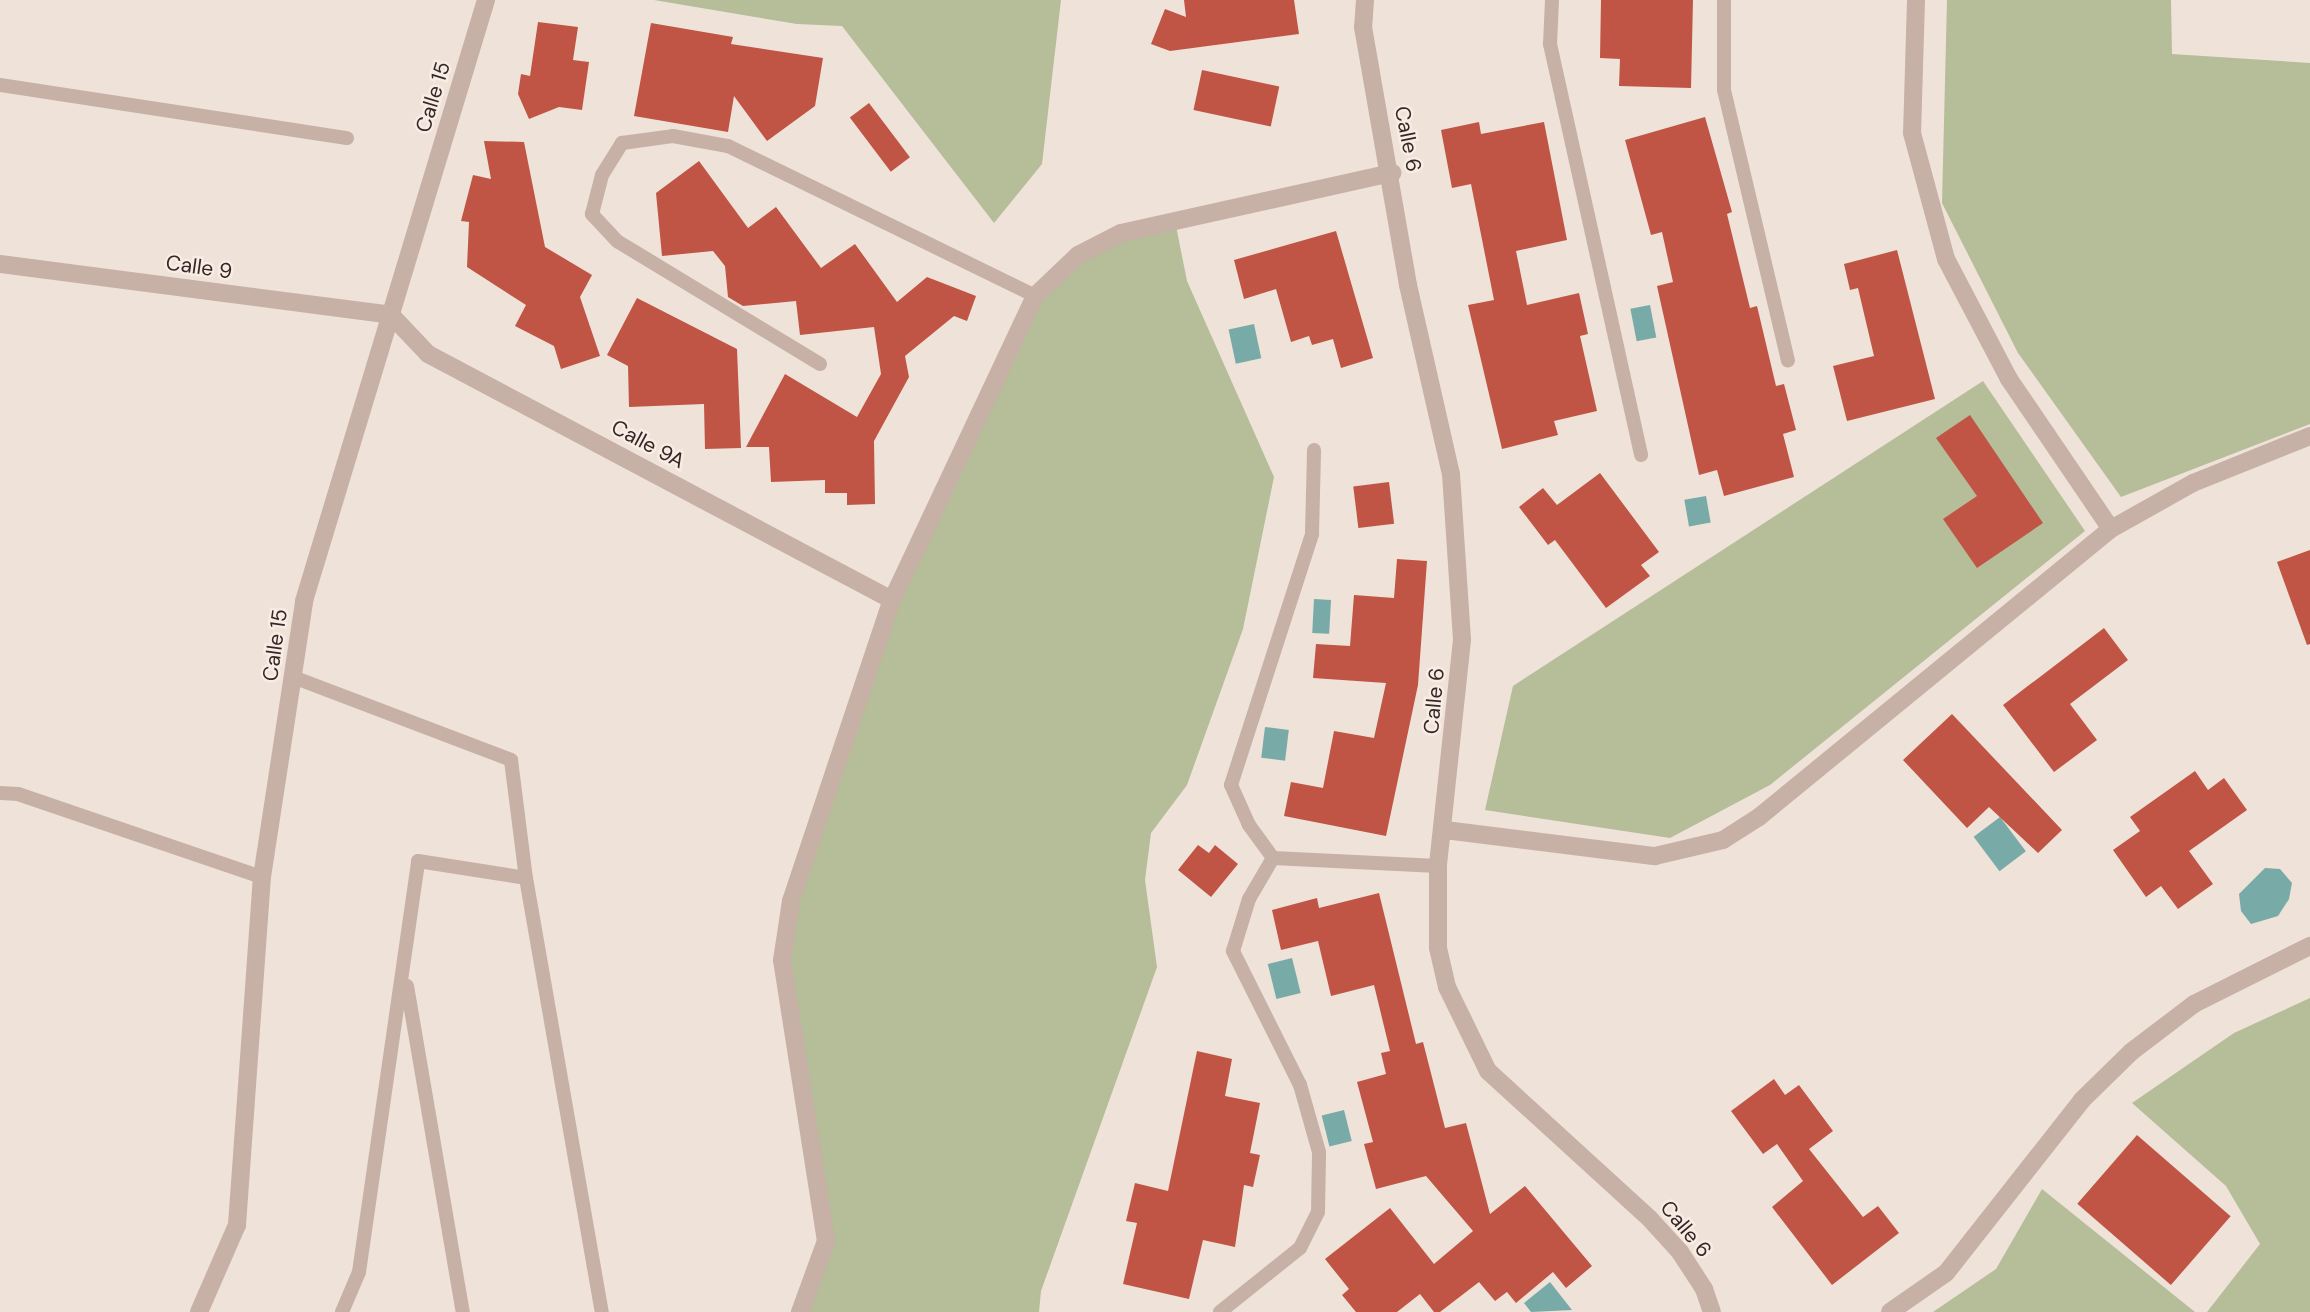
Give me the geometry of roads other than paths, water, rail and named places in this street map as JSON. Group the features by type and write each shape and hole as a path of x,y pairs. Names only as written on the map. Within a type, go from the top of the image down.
{"street":[{"name":"Calle 15","path":"199,1312 237,1225 262,877 304,601 486,0"},
{"name":"Calle 6","path":"1365,0 1363,27 1392,173 1408,285 1451,474 1462,640 1445,830 1438,866 1438,948 1461,1020 1489,1071 1658,1227 1692,1270 1712,1312"},
{"path":"1916,0 1912,133 1946,259 2009,379 2111,529"},
{"path":"800,1312 826,1241 782,960 791,901 892,600 1035,296 1078,255 1121,233 1392,173"},
{"name":"Calle 9","path":"0,264 391,315"},
{"name":"Calle 9A","path":"391,315 428,354 892,600"},
{"path":"1445,830 1644,856 1686,851 1723,840 1759,817 2111,529 2193,483 2310,436"},
{"path":"1890,1312 1946,1273 1982,1233 2081,1100 2131,1052 2194,1004 2310,946"}],"lane":[{"path":"1552,0 1550,44 1641,455"},
{"path":"1724,0 1724,90 1788,361"},
{"path":"0,86 347,138"},
{"path":"820,364 617,241 592,214 602,175 622,143 673,136 728,146 1035,296"},
{"path":"1273,858 1249,825 1231,785 1311,534 1314,450"},
{"path":"293,677 511,760 526,878 602,1312"},
{"path":"0,793 18,794 262,877"},
{"path":"1273,858 1438,866"},
{"path":"1220,1312 1300,1248 1318,1212 1319,1152 1300,1085 1233,951 1249,899 1273,858"},
{"path":"342,1312 359,1272 405,974 418,861 526,878"},
{"path":"405,974 463,1312"}],"water":[{"path":"1650,305 1656,337 1637,341 1630,309"},
{"path":"1254,324 1261,358 1236,364 1229,329"},
{"path":"1706,496 1711,523 1689,526 1684,500"},
{"path":"1314,599 1331,600 1329,634 1312,633"},
{"path":"1265,727 1289,730 1285,761 1261,758"},
{"path":"2000,817 2026,851 2000,871 1974,837"},
{"path":"2265,868 2280,869 2292,883 2289,899 2278,916 2251,924 2241,911 2239,894"},
{"path":"1292,958 1301,993 1276,999 1268,964"},
{"path":"1344,1110 1352,1141 1329,1147 1322,1116"},
{"path":"1550,1282 1572,1310 1531,1312 1524,1303"}]}
